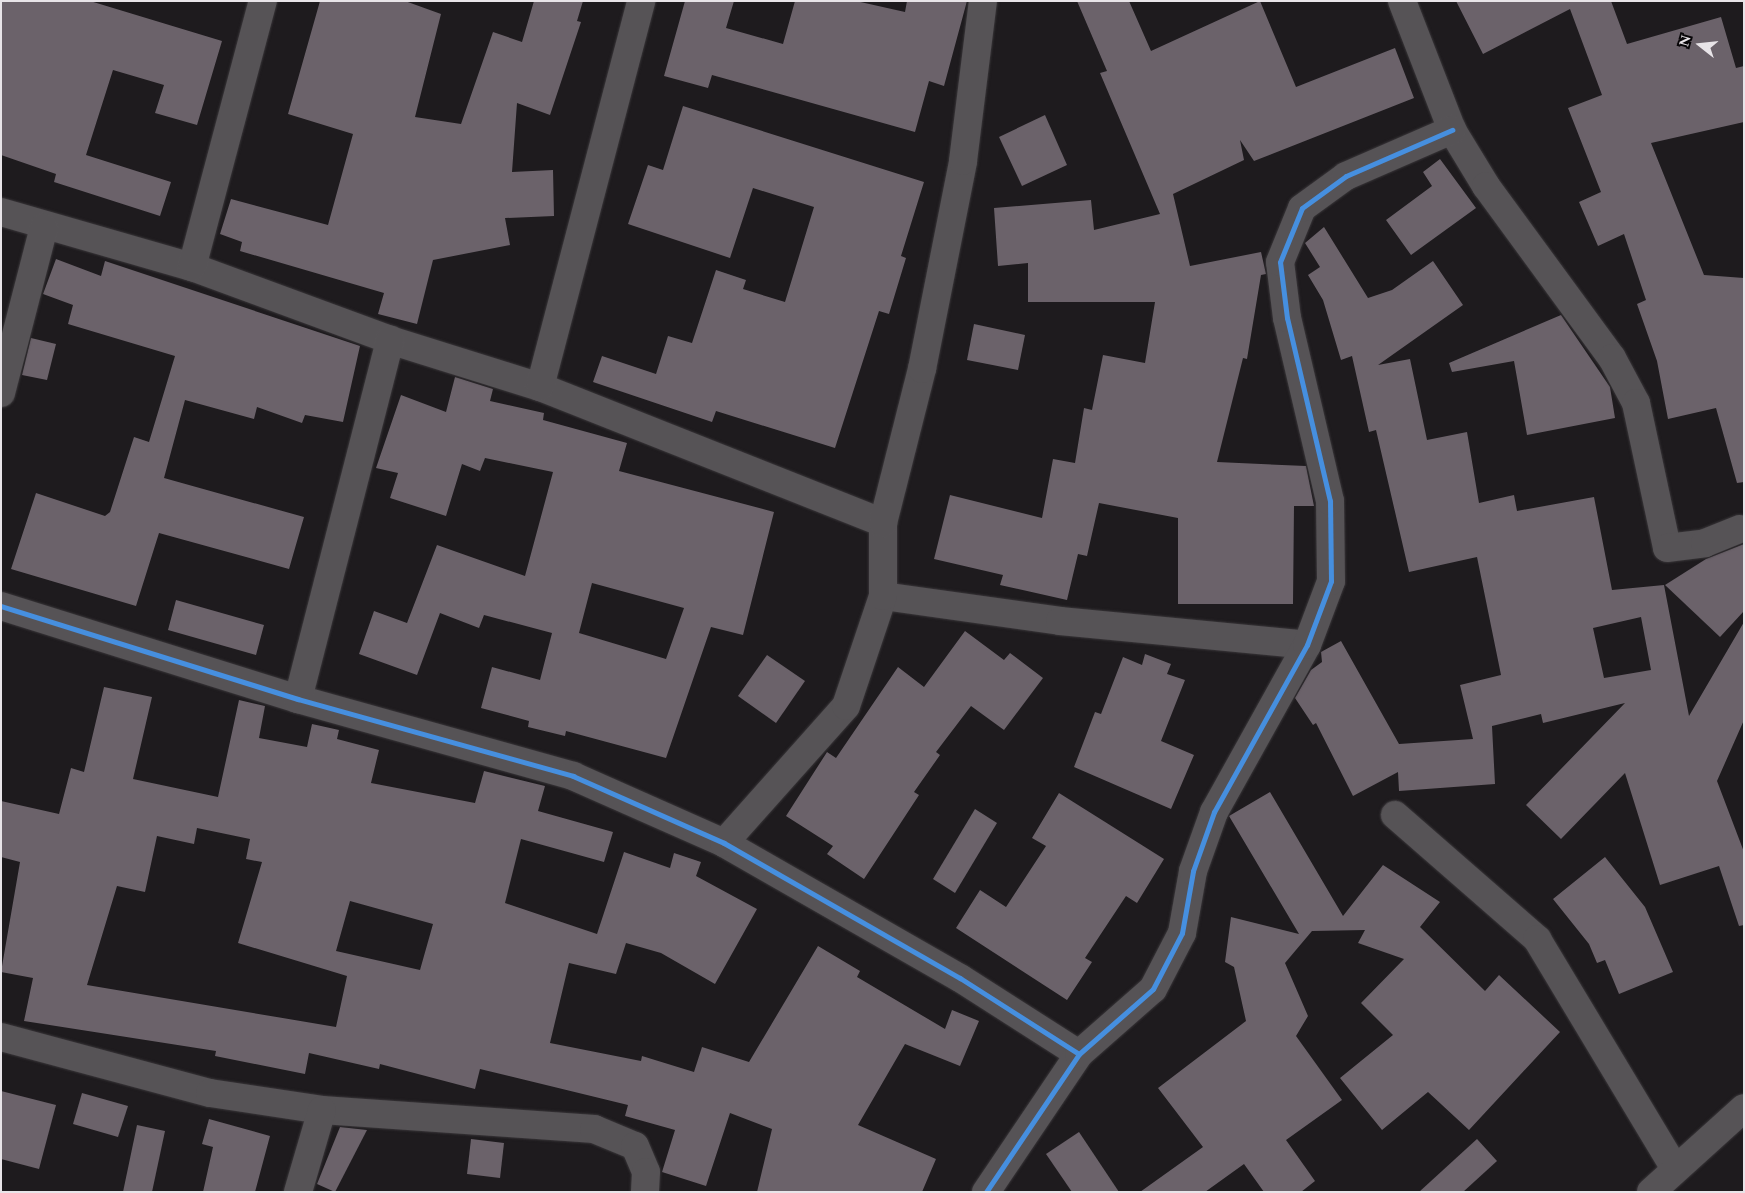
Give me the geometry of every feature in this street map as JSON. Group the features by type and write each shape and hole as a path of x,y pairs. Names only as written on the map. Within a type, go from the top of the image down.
{"street":[{"path":"192,267 263,1"},
{"path":"540,387 641,1"},
{"path":"724,843 846,706 883,596 883,523 922,369 963,161 983,1"},
{"path":"1402,1 1452,130 1486,186 1612,358 1636,403 1667,548 1705,542 1739,529"},
{"path":"986,1192 1079,1054 1152,989 1182,933 1193,872 1214,812 1307,645 1332,581 1330,501 1287,318 1280,262 1302,208 1346,176 1452,130"},
{"path":"1,212 44,227 192,267 390,340 540,387 883,523"},
{"path":"1,393 44,227"},
{"path":"298,699 390,340"},
{"path":"883,596 1060,621 1307,645"},
{"path":"1,606 298,699 573,776 724,843 960,978 1079,1054"},
{"path":"1396,815 1537,940 1675,1169"},
{"path":"1,1038 210,1093 322,1110 594,1129 635,1146 646,1172 645,1192"},
{"path":"1650,1192 1744,1108"},
{"path":"298,1192 322,1110"}],"building":[{"path":"1,1 90,1 222,41 197,125 155,113 164,85 113,70 86,155 171,182 160,216 54,182 56,174 1,155"},
{"path":"320,1 405,1 441,14 415,117 461,124 493,32 522,42 534,1 583,1 577,21 581,22 550,115 517,103 512,172 553,170 554,216 505,218 510,245 433,260 417,324 378,314 384,293 240,251 242,242 220,234 231,199 328,225 353,134 288,114"},
{"path":"685,1 734,1 726,28 783,44 795,1 856,1 905,12 907,1 967,1 944,86 929,81 915,132 712,75 708,88 664,76"},
{"path":"1077,1 1129,1 1151,51 1260,1 1296,87 1395,48 1414,98 1254,161 1240,140 1244,160 1173,194 1190,266 1261,252 1266,274 1261,275 1247,359 1243,358 1217,462 1306,466 1314,506 1294,506 1293,604 1178,604 1178,518 1099,503 1087,556 1078,554 1067,600 1000,585 1003,575 934,559 950,495 1042,518 1053,459 1075,463 1084,408 1092,410 1103,355 1145,363 1155,302 1028,302 1028,263 998,266 994,208 1091,200 1094,230 1160,214 1100,73 1107,71"},
{"path":"1456,1 1611,1 1627,44 1721,17 1736,68 1744,66 1744,122 1651,143 1704,275 1744,278 1744,482 1737,483 1716,408 1668,419 1657,361 1637,304 1646,300 1624,234 1598,246 1579,202 1601,192 1568,108 1602,95 1570,9 1483,54"},
{"path":"683,106 924,182 901,256 906,258 889,314 879,311 835,448 716,411 712,422 593,382 602,356 656,374 668,336 692,343 716,270 746,280 743,289 785,302 814,207 753,188 730,258 628,224 648,165 663,170"},
{"path":"1045,115 1067,165 1022,186 999,137"},
{"path":"1440,159 1476,208 1411,255 1386,220 1432,186 1423,172"},
{"path":"1324,227 1368,298 1392,290 1433,261 1463,305 1378,365 1410,359 1427,440 1467,432 1479,503 1514,495 1517,511 1594,497 1612,590 1664,585 1689,716 1744,622 1744,720 1717,781 1744,852 1744,925 1739,926 1719,866 1660,885 1625,773 1561,839 1526,805 1625,703 1543,723 1541,714 1492,726 1495,784 1399,791 1398,772 1353,796 1316,723 1313,725 1295,698 1311,670 1322,662 1321,652 1341,641 1399,744 1473,739 1460,685 1501,675 1477,557 1409,572 1376,430 1369,432 1352,356 1341,360 1323,300 1308,275 1320,267 1305,243","holes":["1641,617 1651,670 1604,678 1593,628"]},
{"path":"56,259 101,276 105,261 360,346 343,422 305,415 302,423 257,407 254,419 185,400 164,478 304,517 289,569 159,533 136,606 11,569 36,493 105,516 110,512 134,437 149,442 175,356 68,324 73,305 43,294"},
{"path":"1561,315 1610,387 1615,418 1527,435 1514,361 1452,372 1449,363"},
{"path":"974,324 1025,335 1018,370 967,360"},
{"path":"31,338 56,344 47,380 22,375"},
{"path":"455,377 493,389 490,401 544,413 543,420 627,443 619,471 774,512 743,635 711,627 666,758 566,731 565,736 528,727 529,721 481,708 492,667 540,680 552,633 484,615 479,628 440,613 417,675 359,654 374,611 407,623 437,545 525,576 553,472 485,458 480,471 462,464 446,516 390,498 398,473 376,468 401,395 446,412","holes":["592,583 684,608 666,659 579,633"]},
{"path":"1744,544 1744,611 1720,637 1665,585 1706,559"},
{"path":"176,600 264,625 256,655 168,630"},
{"path":"965,631 1004,660 1010,653 1043,678 1004,730 971,706 936,752 940,755 914,792 919,795 864,879 827,854 833,846 786,816 827,752 836,758 898,667 924,687"},
{"path":"1145,654 1171,664 1167,674 1185,680 1161,741 1194,755 1171,809 1074,767 1095,712 1101,714 1123,657 1142,665"},
{"path":"767,655 805,681 776,723 738,696"},
{"path":"104,687 152,697 133,779 218,797 239,700 265,706 259,738 307,747 312,724 339,730 337,739 379,750 371,783 475,803 484,771 545,786 538,811 613,832 604,862 521,839 505,903 597,934 624,852 670,868 674,853 701,862 696,876 757,909 715,984 661,953 626,943 616,974 569,963 550,1043 641,1061 642,1056 694,1072 702,1047 749,1062 818,946 860,971 857,977 945,1029 952,1010 979,1021 960,1066 905,1044 858,1125 936,1159 922,1192 757,1192 772,1129 730,1113 706,1186 662,1172 675,1130 625,1116 628,1105 480,1069 475,1089 380,1064 379,1069 309,1053 305,1074 215,1056 216,1051 24,1021 33,978 1,972 20,862 1,857 1,801 59,814 71,768 84,772","holes":["197,828 250,839 246,859 262,862 238,943 347,976 336,1027 87,985 117,886 145,892 157,836 194,844","350,901 433,924 420,970 336,951"]},
{"path":"1270,792 1343,916 1383,865 1440,902 1420,927 1485,991 1499,975 1560,1032 1469,1130 1428,1092 1382,1130 1340,1078 1393,1035 1361,1003 1404,959 1358,943 1365,930 1312,931 1285,963 1308,1016 1296,1036 1342,1100 1286,1140 1315,1181 1301,1192 1264,1192 1244,1164 1205,1192 1140,1192 1203,1147 1158,1088 1246,1021 1234,967 1225,962 1231,917 1299,934 1229,816"},
{"path":"1059,793 1164,859 1137,903 1126,896 1085,958 1092,962 1067,1000 956,928 980,890 1006,907 1046,846 1032,838"},
{"path":"975,809 997,823 955,893 933,879"},
{"path":"1605,857 1645,907 1673,972 1619,994 1605,960 1597,963 1589,944 1553,899"},
{"path":"1,1091 56,1105 39,1169 1,1159"},
{"path":"82,1093 128,1106 118,1137 73,1124"},
{"path":"209,1119 270,1136 255,1192 203,1192 213,1147 202,1144"},
{"path":"137,1125 165,1131 152,1192 123,1192"},
{"path":"340,1127 367,1130 335,1192 317,1184"},
{"path":"1079,1132 1119,1192 1072,1192 1046,1154"},
{"path":"471,1139 504,1143 500,1178 467,1174"},
{"path":"1477,1139 1497,1161 1463,1192 1419,1192"}],"cycle path":[{"path":"986,1192 1079,1054 1153,989 1182,933 1193,871 1214,812 1307,645 1331,581 1330,501 1287,318 1280,262 1302,208 1346,176 1452,130"},
{"path":"1,606 298,699 573,776 724,843 960,978 1079,1054"}]}
